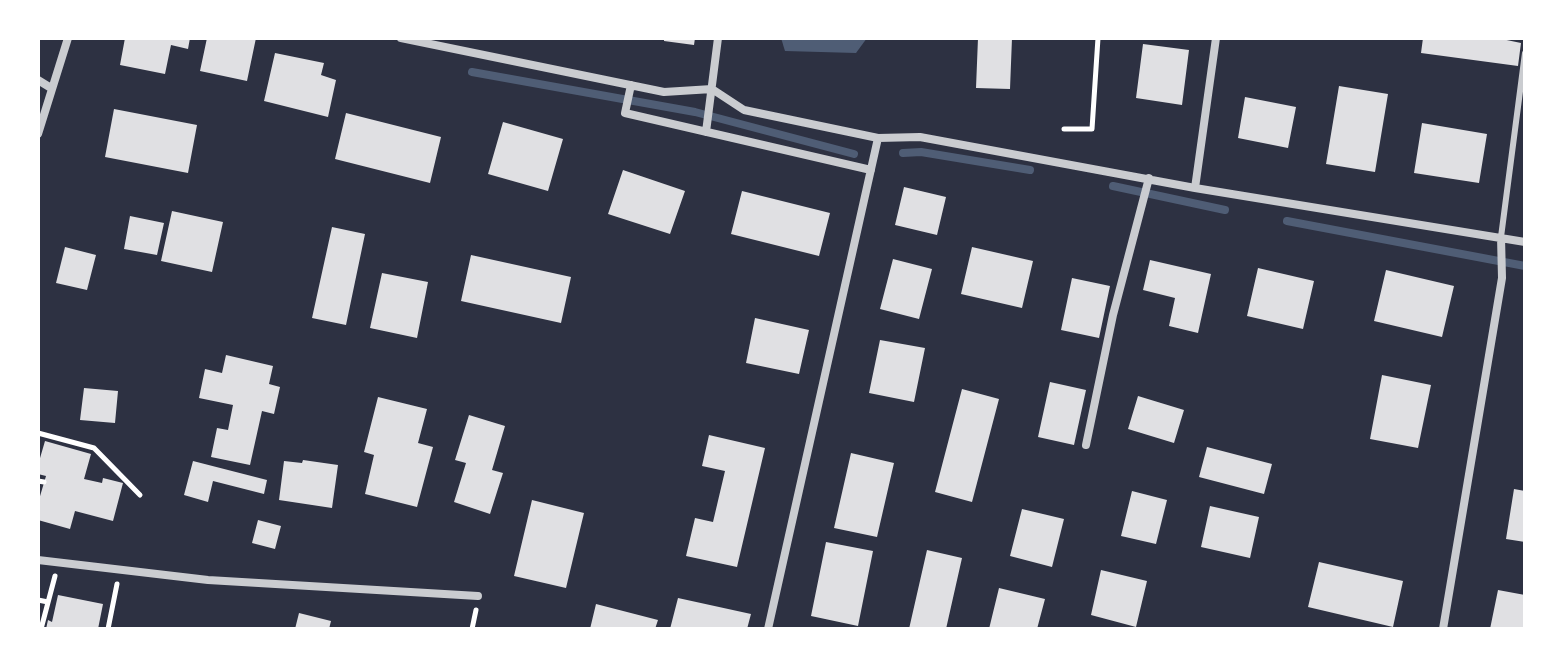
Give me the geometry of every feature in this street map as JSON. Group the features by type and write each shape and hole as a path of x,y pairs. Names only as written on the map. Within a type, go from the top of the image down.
{"street":[{"path":"38,134 68,38"},
{"path":"401,38 631,88 664,92 712,89 744,110 878,138 920,137 1148,181 1525,242"},
{"path":"707,129 718,38"},
{"path":"1195,188 1216,38"},
{"path":"38,80 51,88"},
{"path":"631,88 625,113 707,129 871,170"},
{"path":"768,629 878,138"},
{"path":"1086,445 1113,315 1148,181"},
{"path":"1443,629 1502,272 1501,237"},
{"path":"38,560 208,580 478,596"}],"lane":[{"path":"1501,237 1525,53"}],"path":[{"path":"1064,129 1092,129 1098,38"},
{"path":"38,433 94,448 140,495"},
{"path":"108,629 120,568"},
{"path":"41,629 53,582"},
{"path":"38,600 48,602"}],"water":[{"path":"781,38 867,38 856,53 785,51"}],"building":[{"path":"125,38 190,38 188,49 171,45 165,74 120,65"},
{"path":"207,38 256,38 247,81 200,71"},
{"path":"664,38 695,38 694,45 664,41"},
{"path":"978,38 1012,38 1010,89 976,88"},
{"path":"1423,38 1497,38 1521,43 1518,66 1421,53"},
{"path":"1143,44 1189,50 1182,105 1136,98"},
{"path":"275,53 324,63 321,75 336,80 328,117 264,101"},
{"path":"1339,86 1388,94 1375,172 1326,164"},
{"path":"1245,97 1296,107 1288,148 1238,138"},
{"path":"114,109 197,125 188,173 105,157"},
{"path":"346,113 441,137 430,183 335,159"},
{"path":"503,122 563,139 548,191 488,174"},
{"path":"1422,123 1487,134 1479,183 1414,173"},
{"path":"623,170 685,191 670,234 608,214"},
{"path":"904,187 946,197 937,235 895,225"},
{"path":"742,191 830,213 819,256 731,234"},
{"path":"172,211 223,222 212,272 161,261"},
{"path":"130,216 164,223 157,255 124,249"},
{"path":"332,227 365,234 346,325 312,318"},
{"path":"65,247 96,255 87,290 56,283"},
{"path":"972,247 1033,261 1022,308 961,294"},
{"path":"471,255 571,277 561,323 461,301"},
{"path":"893,259 932,269 919,319 880,309"},
{"path":"1150,260 1211,274 1198,333 1169,326 1175,298 1143,290"},
{"path":"1258,268 1314,281 1303,329 1247,316"},
{"path":"1386,270 1454,286 1442,337 1374,321"},
{"path":"382,273 428,282 417,338 370,328"},
{"path":"1072,278 1110,286 1099,338 1061,330"},
{"path":"755,318 809,330 799,374 746,363"},
{"path":"880,340 925,348 914,402 869,393"},
{"path":"226,355 273,366 269,384 280,387 274,414 262,411 250,465 211,457 217,428 228,430 233,405 199,398 205,369 222,373"},
{"path":"1382,375 1431,385 1418,448 1370,439"},
{"path":"1050,382 1086,390 1074,445 1038,437"},
{"path":"84,388 118,391 115,423 80,420"},
{"path":"962,389 999,399 972,502 935,492"},
{"path":"1138,396 1184,410 1174,443 1128,429"},
{"path":"378,397 427,409 418,443 433,447 417,507 365,494 374,455 364,452"},
{"path":"469,415 505,426 492,470 503,473 490,514 454,502 466,463 455,460"},
{"path":"709,435 765,448 737,567 686,556 695,518 713,522 725,471 702,466"},
{"path":"45,441 91,454 84,479 102,483 103,478 123,483 113,521 75,511 70,529 38,520 38,503 46,476 38,474 38,465"},
{"path":"1207,447 1272,464 1264,494 1199,477"},
{"path":"851,453 894,463 877,537 834,528"},
{"path":"303,460 338,465 332,508 279,500 284,461 302,463"},
{"path":"193,461 267,480 264,494 213,481 208,502 184,495"},
{"path":"1514,489 1525,491 1525,542 1506,539"},
{"path":"1132,491 1167,500 1156,544 1121,536"},
{"path":"532,500 584,513 566,588 514,576"},
{"path":"1210,506 1259,517 1250,558 1201,547"},
{"path":"1022,509 1064,519 1052,567 1010,556"},
{"path":"258,520 281,526 275,549 252,543"},
{"path":"826,542 873,551 858,626 811,616"},
{"path":"927,550 962,558 946,629 909,629"},
{"path":"1319,562 1403,581 1393,627 1308,607"},
{"path":"1101,570 1147,581 1136,627 1091,615"},
{"path":"999,588 1045,599 1037,629 989,629"},
{"path":"1498,590 1525,595 1525,629 1490,629"},
{"path":"58,595 103,604 98,629 46,629 48,620 52,622"},
{"path":"678,598 751,614 747,629 670,629"},
{"path":"596,604 658,620 655,629 590,629"},
{"path":"299,613 331,621 329,629 295,629"}],"waterway":[{"path":"472,72 695,112 854,154"},
{"path":"903,153 921,152 1030,170"},
{"path":"1113,186 1225,210"},
{"path":"1287,221 1525,266"}]}
